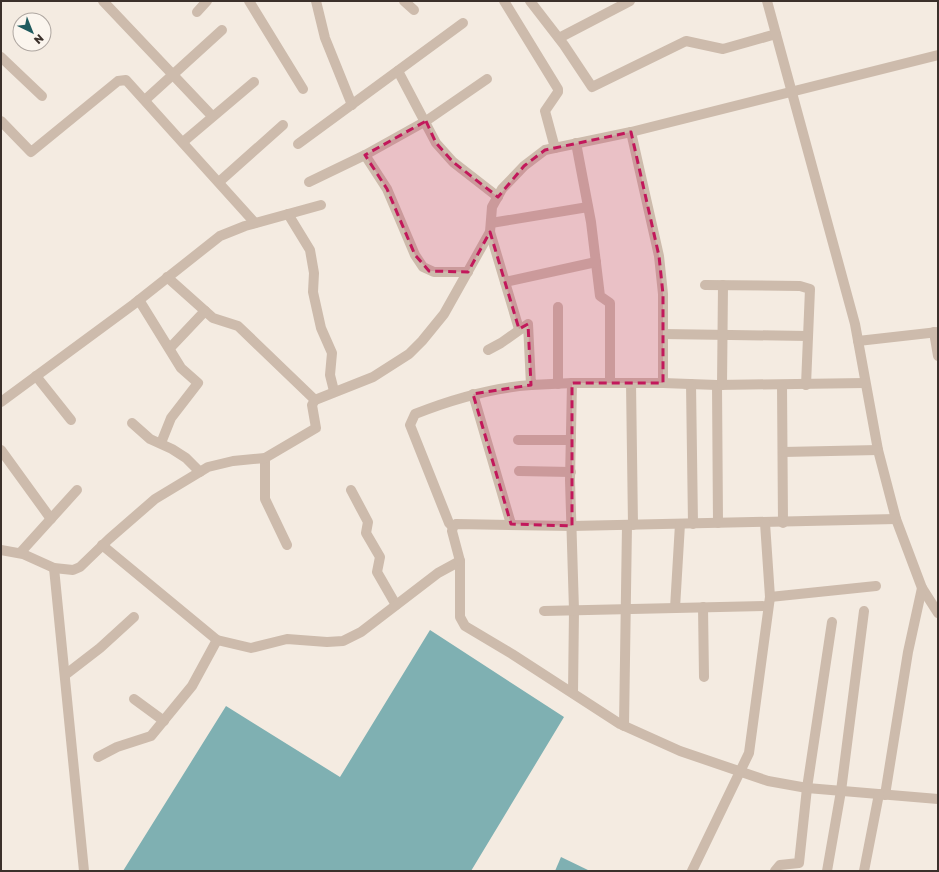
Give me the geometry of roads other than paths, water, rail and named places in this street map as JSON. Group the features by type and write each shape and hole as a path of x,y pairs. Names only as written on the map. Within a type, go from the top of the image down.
{"street":[{"path":"103,1 174,74 212,116"},
{"path":"197,12 207,1"},
{"path":"249,1 303,89"},
{"path":"316,1 325,38 352,105"},
{"path":"404,1 414,10"},
{"path":"504,1 558,89 558,92 545,111 555,148"},
{"path":"530,1 559,38 592,87 686,41 723,49 776,34"},
{"path":"559,38 630,1"},
{"path":"767,1 854,324 878,450 896,519 922,588 938,613"},
{"path":"298,144 463,23"},
{"path":"145,100 222,30"},
{"path":"519,329 490,228 492,207 502,188 524,166 545,150 631,132 938,55"},
{"path":"1,57 42,96"},
{"path":"398,71 426,121 436,143 453,162 498,197"},
{"path":"309,182 365,155 426,121 487,79"},
{"path":"1,121 31,152 118,81 126,80 255,223"},
{"path":"183,142 254,82"},
{"path":"219,182 283,126"},
{"path":"631,132 659,256 663,294 663,383"},
{"path":"576,143 588,207 600,296 610,304 610,383"},
{"path":"365,155 387,189 415,255 423,266 434,272 468,272"},
{"path":"1,402 139,300 167,276 220,236 255,223 321,205"},
{"path":"490,228 588,207"},
{"path":"288,214 310,250 314,273 313,292 321,328 332,353 330,375 334,391"},
{"path":"1,550 20,553 54,568 72,570 80,567 102,545 155,499 208,467 233,460 265,458 316,428 312,405 315,400 334,391 373,378 409,354 422,342 444,314 468,272 490,228"},
{"path":"505,282 596,262"},
{"path":"167,276 205,311 218,320 238,326 315,400"},
{"path":"704,285 807,287 810,289 811,294 806,385"},
{"path":"718,524 719,385 723,335 723,285"},
{"path":"139,300 182,368 198,383 171,418 161,443"},
{"path":"558,307 558,384"},
{"path":"170,348 205,311"},
{"path":"488,350 501,343 528,324 531,385"},
{"path":"858,341 936,332 938,356"},
{"path":"663,334 808,336"},
{"path":"36,376 71,420"},
{"path":"866,383 806,385 572,383 503,387 457,398 415,414 410,425 449,522 453,527 452,532 460,561 460,618 465,626 624,726 680,751 768,781 807,788 938,799"},
{"path":"572,383 571,472 574,610 573,694"},
{"path":"624,726 626,609 630,525 632,383"},
{"path":"691,384 693,524"},
{"path":"782,385 783,523"},
{"path":"473,394 511,524"},
{"path":"132,423 150,439 161,443 186,458 200,472"},
{"path":"518,440 571,440"},
{"path":"1,450 26,482 31,494 51,520"},
{"path":"783,452 878,450"},
{"path":"265,458 265,500 287,545"},
{"path":"520,471 571,472"},
{"path":"20,553 77,490"},
{"path":"351,490 368,522 366,533 380,557 377,572 396,605"},
{"path":"453,527 456,524 572,526 783,523 896,519"},
{"path":"692,871 749,753 769,601 765,523"},
{"path":"675,608 680,524"},
{"path":"102,545 217,640 251,648 287,639 327,642 343,641 361,632 438,573 460,561"},
{"path":"54,568 84,871"},
{"path":"544,611 703,607 769,601 876,586"},
{"path":"864,871 882,794 908,652 922,588"},
{"path":"703,607 704,677"},
{"path":"827,871 841,791 864,611"},
{"path":"65,675 100,648 134,617"},
{"path":"775,871 780,865 799,863 807,788 832,622"},
{"path":"98,757 117,747 151,736 192,686 217,640"},
{"path":"134,699 164,720"}],"water":[{"path":"430,630 564,717 471,871 123,871 226,706 340,777"},
{"path":"561,857 590,871 555,871"}]}
